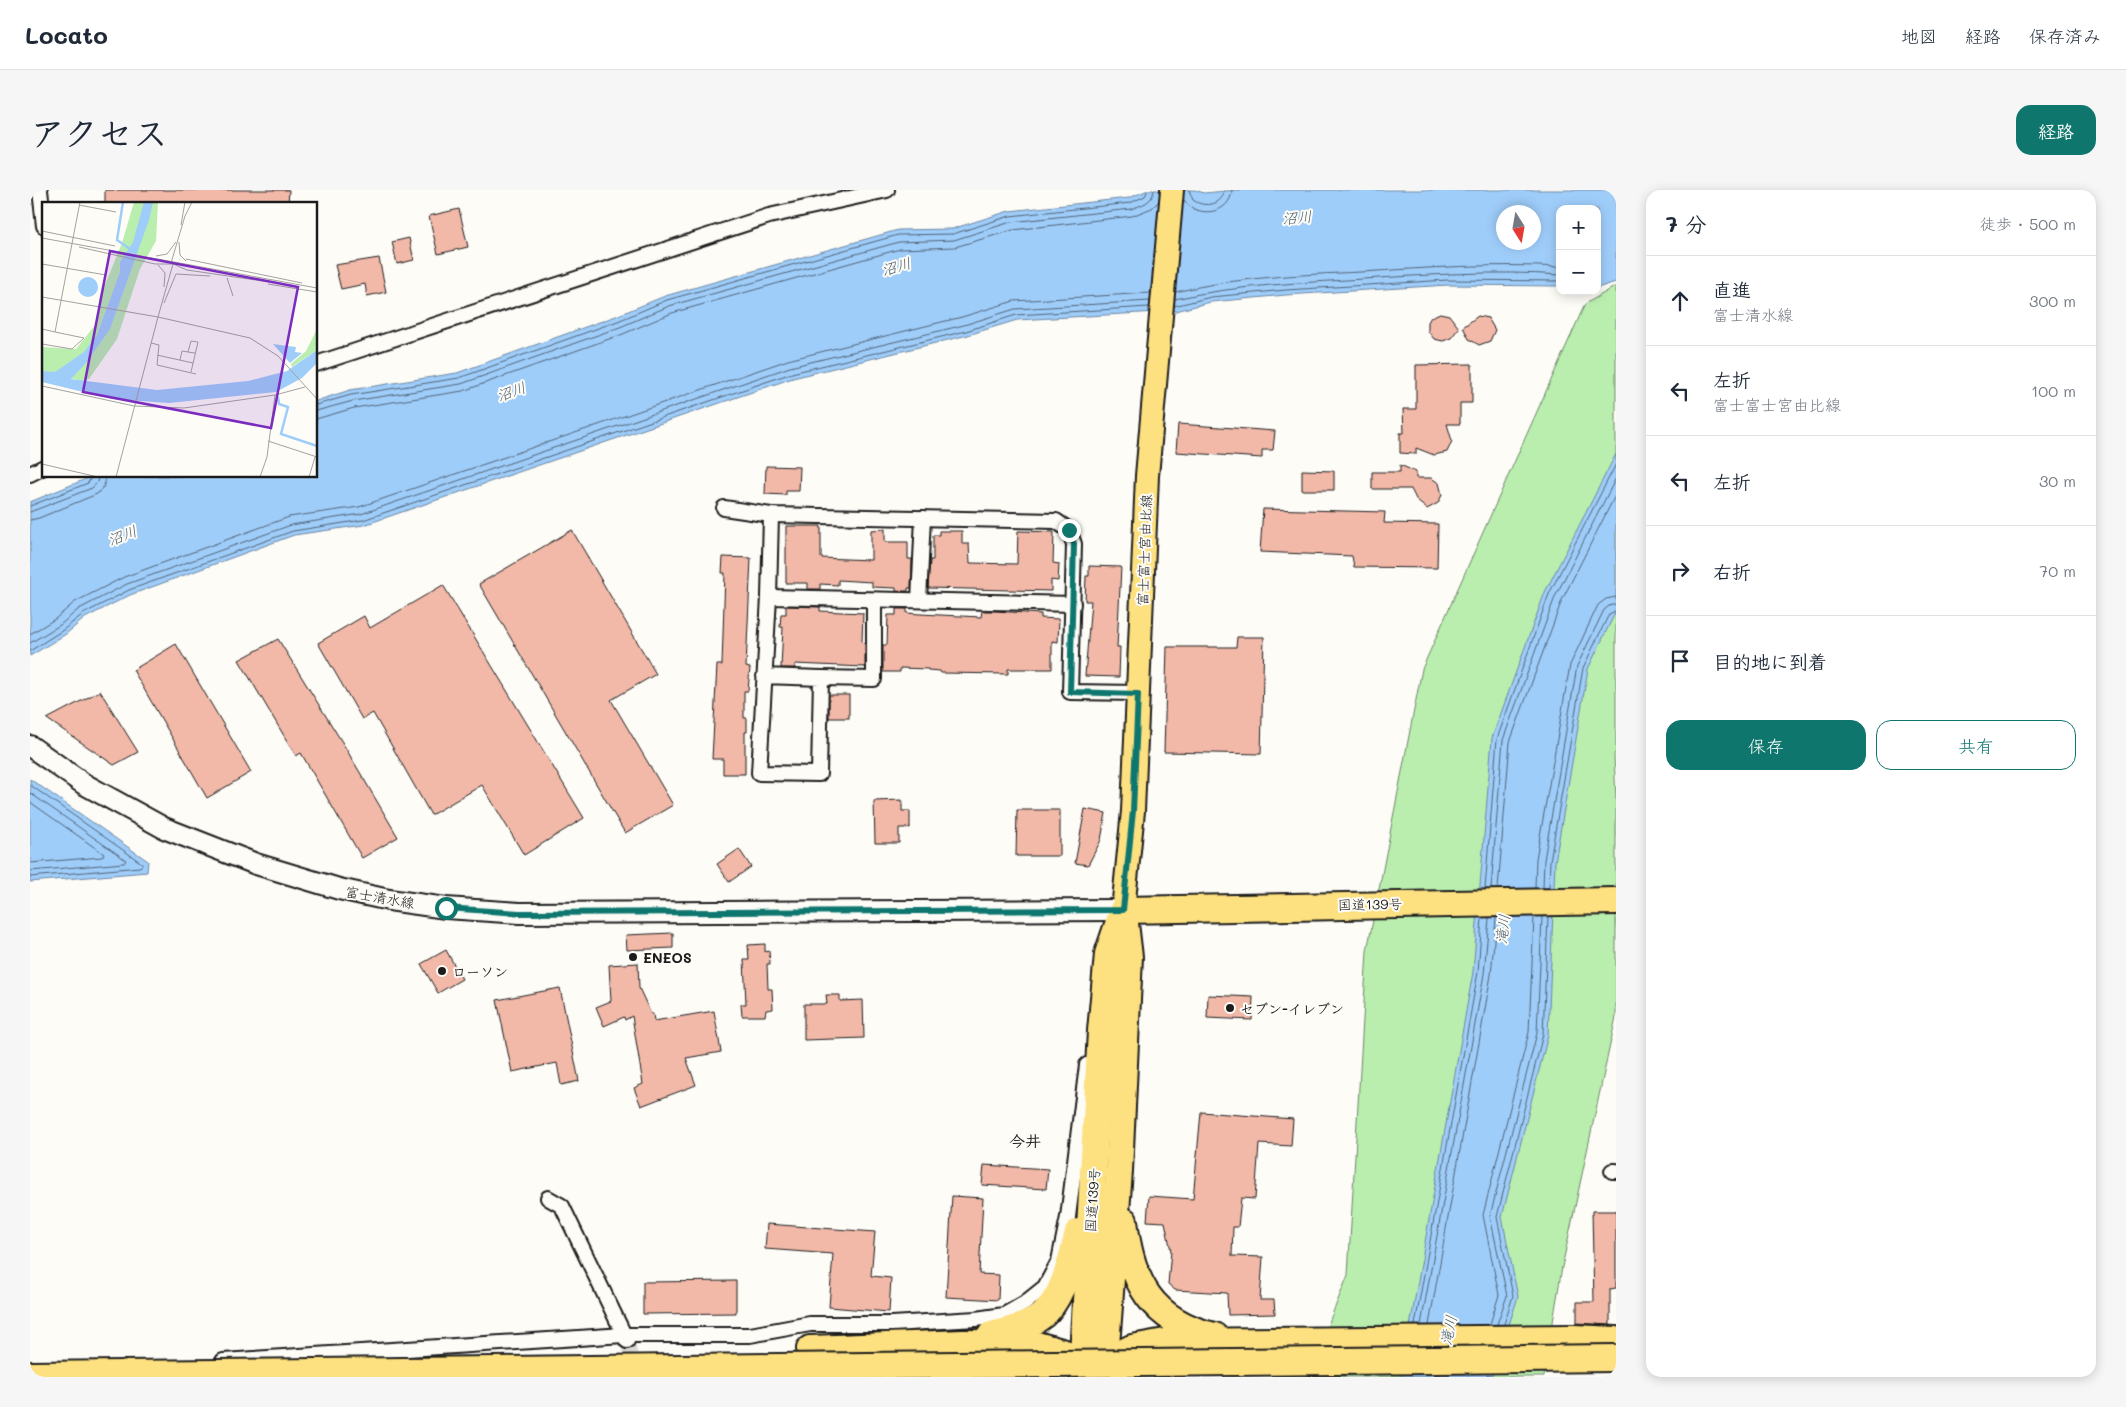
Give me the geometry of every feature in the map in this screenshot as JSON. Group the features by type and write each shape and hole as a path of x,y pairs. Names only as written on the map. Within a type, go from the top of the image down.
{"highway":[{"name":"国道139号","path":"1123,910 1414,903 1616,901"},
{"name":"国道139号","path":"1106,1169 1100,1030 1108,954 1123,910"},
{"name":"国道139号","path":"1093,1372 1106,1169 1129,958 1123,910"},
{"path":"1106,1169 1126,1235 1137,1280 1154,1303 1174,1321 1201,1333 1234,1341"},
{"path":"963,1343 1021,1327 1047,1312 1066,1279 1106,1169"},
{"path":"228,1373 492,1353 810,1349 963,1343 1033,1344 1065,1353 1093,1372 1132,1348 1165,1342 1574,1338 1616,1340"},
{"path":"30,1376 1616,1358"}],"main road":[{"name":"富士富士宮由比線","path":"1123,910 1133,811 1147,476 1172,190"},
{"name":"富士清水線","path":"30,746 84,784 164,828 256,864 339,889 389,900 446,908 519,913 1123,910"}],"street":[{"path":"40,190 42,208"},
{"path":"318,363 769,216 887,190"},
{"path":"30,474 42,468"},
{"path":"724,508 771,515 1056,521 1069,530 1074,544 1070,692 1138,694"},
{"path":"771,515 769,597 759,773 819,774 821,678"},
{"path":"919,600 923,518"},
{"path":"769,597 1073,604"},
{"path":"764,676 874,679 874,600"},
{"path":"30,1367 171,1364 626,1338 750,1335 810,1324 892,1324 976,1319 1004,1314 1025,1303 1046,1287 1059,1261 1068,1217 1088,1062 1100,1030"},
{"path":"548,1198 562,1206 626,1338"}],"green space":[{"path":"1616,286 1616,751 1614,755 1616,800 1616,1017 1562,1267 1544,1377 1307,1377 1348,1275 1367,951 1422,669 1585,304"}],"water":[{"name":"沼川","path":"1148,190 1195,190 1204,193 1236,190 1616,190 1616,282 1601,287 1601,205 1556,205 1556,286 1449,285 1286,295 1211,302 1176,311 1017,320 968,335 793,378 364,525 294,535 130,595 85,618 66,634 30,656 30,502 88,478 318,478 318,400 350,390 457,373 616,316 665,296 898,230 952,229 1009,211 1129,198"},
{"name":"滝川","path":"1616,454 1616,611 1588,669 1555,862 1548,1035 1502,1217 1518,1297 1492,1377 1401,1377 1473,972 1492,738 1545,592"},
{"path":"30,779 148,861 147,872 30,882"}],"building":[{"path":"105,190 289,190 288,202 105,202"},
{"path":"459,209 468,247 438,254 429,216"},
{"path":"409,238 414,260 397,264 392,242"},
{"path":"379,258 386,292 367,296 365,284 341,289 335,265"},
{"path":"1440,313 1449,315 1459,328 1451,338 1443,341 1434,339 1428,331 1428,322 1431,317"},
{"path":"1478,316 1488,318 1495,330 1490,341 1479,345 1469,339 1463,327"},
{"path":"1472,364 1472,403 1460,403 1460,424 1447,424 1452,441 1447,452 1434,455 1416,448 1416,454 1400,453 1400,433 1404,433 1403,409 1416,409 1416,365"},
{"path":"1178,424 1275,431 1273,450 1262,450 1262,458 1176,452"},
{"path":"1400,465 1416,472 1416,478 1431,478 1439,483 1442,495 1438,503 1427,509 1417,501 1411,489 1372,489 1372,472 1400,472"},
{"path":"766,466 800,467 799,491 786,491 786,495 765,494"},
{"path":"1302,470 1334,471 1334,490 1302,490"},
{"path":"1263,509 1385,512 1384,523 1438,524 1437,568 1354,567 1352,556 1260,552"},
{"path":"786,526 821,526 821,558 871,560 871,530 885,529 885,542 908,542 908,559 912,559 911,588 908,588 908,591 896,591 896,588 872,587 872,582 838,580 838,585 820,584 820,589 808,589 808,583 786,583"},
{"path":"572,530 656,674 611,700 673,805 625,833 479,584"},
{"path":"939,531 962,531 962,544 969,544 970,563 1017,564 1018,531 1054,532 1053,563 1059,564 1058,581 1051,580 1051,591 928,588 930,560 933,560 933,535 939,535"},
{"path":"723,557 751,558 746,667 750,668 748,691 744,691 744,718 747,718 745,774 723,774 723,759 712,759 717,665 722,665 725,573 722,573"},
{"path":"1089,566 1121,567 1117,647 1120,647 1119,677 1085,676 1091,601 1085,601 1086,576 1089,576"},
{"path":"443,585 584,818 524,855 482,785 431,815 373,713 362,719 318,643 364,616 370,628"},
{"path":"786,606 820,607 820,611 863,613 862,642 865,644 865,667 795,664 795,668 781,668 783,627 780,627 781,614 786,614"},
{"path":"896,609 907,609 907,613 981,617 982,611 995,611 1041,614 1041,618 1059,619 1058,642 1052,641 1052,669 1008,669 1008,674 941,673 940,671 928,669 900,668 900,672 883,672 883,645 887,645 888,615 896,615"},
{"path":"1237,637 1264,637 1261,754 1164,752 1167,647 1236,647"},
{"path":"278,639 398,837 362,858 301,753 296,756 239,660"},
{"path":"176,644 251,772 207,798 133,670"},
{"path":"100,691 138,752 114,765 47,719"},
{"path":"829,695 849,695 849,718 829,718"},
{"path":"902,800 902,811 910,811 910,828 899,828 899,843 875,843 874,801"},
{"path":"1085,809 1106,813 1101,840 1088,865 1075,863"},
{"path":"1017,810 1060,810 1060,856 1016,856"},
{"path":"739,849 751,867 729,882 717,864"},
{"path":"673,933 673,948 627,950 626,935"},
{"path":"765,944 765,952 769,951 770,964 767,964 768,989 772,989 773,1009 766,1010 765,1016 742,1016 741,1004 746,1004 744,960 749,960 748,945"},
{"name":"ローソン","path":"446,950 462,979 438,993 421,964"},
{"path":"638,963 639,988 651,1014 653,1014 654,1021 714,1011 721,1052 686,1058 696,1085 641,1106 634,1088 643,1084 632,1016 625,1020 624,1017 604,1026 596,1007 611,1001 609,965"},
{"path":"560,988 579,1081 561,1085 557,1063 512,1072 497,1000"},
{"path":"826,995 840,995 840,1001 863,1000 864,1038 804,1040 804,1004 827,1004"},
{"name":"セブン-イレブン","path":"1208,995 1253,997 1252,1020 1207,1018"},
{"path":"1201,1112 1293,1119 1291,1146 1259,1144 1255,1199 1241,1198 1238,1227 1233,1227 1232,1256 1263,1257 1260,1300 1274,1300 1275,1314 1228,1315 1227,1293 1175,1290 1168,1284 1171,1251 1165,1222 1147,1221 1149,1196 1193,1199"},
{"path":"984,1165 1048,1169 1046,1189 982,1185"},
{"path":"952,1196 983,1198 979,1274 999,1275 998,1300 946,1297"},
{"path":"1592,1211 1616,1211 1616,1288 1610,1289 1610,1325 1577,1323 1577,1302 1594,1302"},
{"path":"767,1224 875,1232 871,1276 891,1278 889,1312 829,1307 833,1254 765,1249"},
{"path":"736,1281 736,1313 643,1314 643,1282"}],"tunnel":[{"path":"627,1341 636,1374"}],"place":[{"name":"ENEOS","path":"633,957"},
{"name":"ローソン","path":"442,971"},
{"name":"セブン-イレブン","path":"1230,1008"}],"district":[{"name":"今井","path":"1025,1140"}],"route":[{"path":"446,908 519,913 1123,910 1133,811 1138,694 1070,692 1074,544 1069,530"}]}
